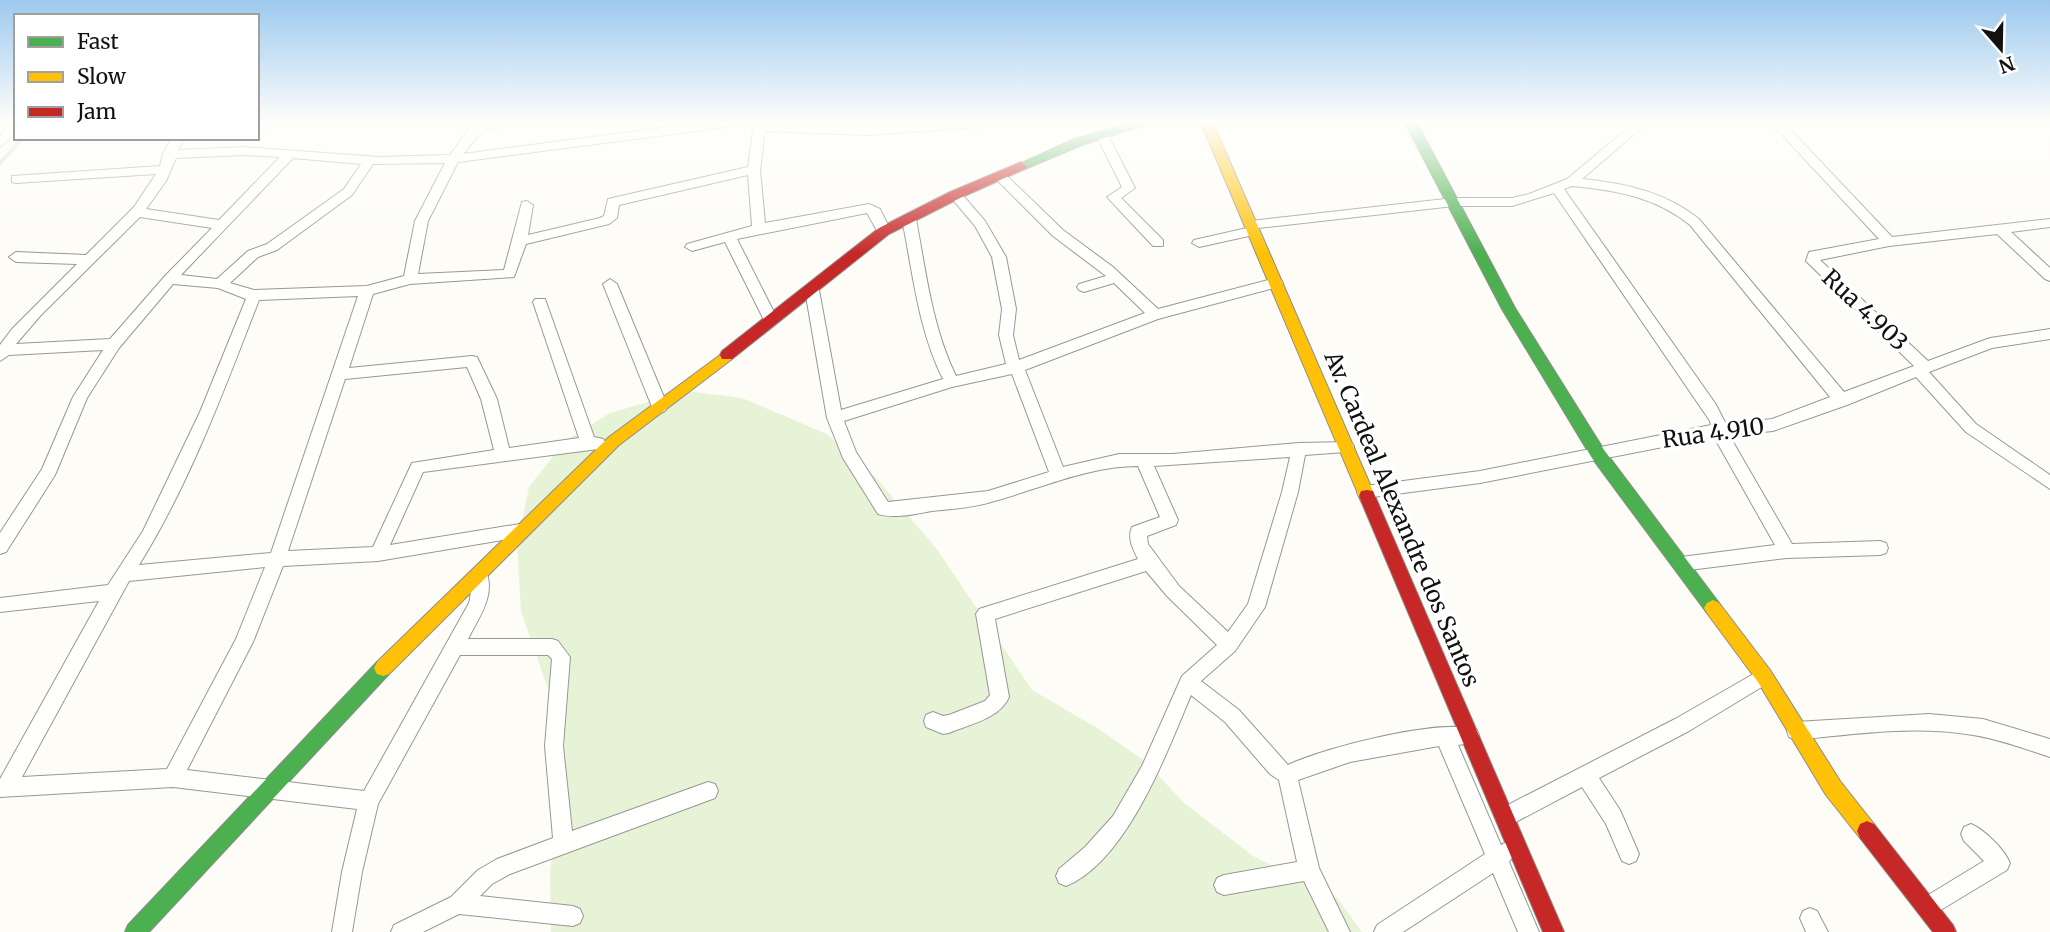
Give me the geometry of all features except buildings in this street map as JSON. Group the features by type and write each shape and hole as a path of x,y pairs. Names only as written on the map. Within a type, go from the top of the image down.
{"street":[{"path":"2,353 136,212 157,186 166,166"},
{"path":"0,547 49,471 80,397 114,344 170,279 278,166"},
{"path":"220,284 253,254 272,247 348,192 365,166"},
{"path":"410,279 418,230 451,166"},
{"path":"754,166 759,228"},
{"path":"135,932 387,664 614,442 884,232 955,195 1022,166"},
{"path":"1118,166 1129,188 1113,197 1158,243"},
{"name":"Av. Cardeal Alexandre dos Santos","path":"1226,166 1554,932"},
{"path":"1435,166 1509,309 1598,454 1764,676 1833,788 1946,932"},
{"path":"1199,243 1252,228 1454,202 1512,202 1557,189 1572,182 1590,166"},
{"path":"1818,166 1889,242 2050,223"},
{"path":"16,179 165,170"},
{"path":"520,241 604,221 610,218 613,202 754,170"},
{"path":"1001,177 1058,233 1116,278 1155,315"},
{"path":"1572,182 1616,186 1636,191 1676,208 1706,230 1725,258 1842,401"},
{"path":"1557,189 1710,407 1719,431 1787,551"},
{"path":"955,195 980,224 999,257 1009,309 1006,335 1016,368 1058,475"},
{"path":"170,279 220,284 240,293 254,295 367,291 410,279 509,274 520,241 527,205"},
{"path":"692,247 759,228 869,208 876,212 884,232"},
{"path":"136,212 220,225"},
{"path":"909,219 929,323 937,352 952,382"},
{"path":"2000,229 2050,276"},
{"path":"730,238 771,320"},
{"name":"Rua 4.903","path":"1889,242 1818,252 1812,258 1923,369"},
{"path":"16,257 89,260"},
{"path":"1084,287 1116,278"},
{"path":"835,418 952,382 1016,368 1155,315 1276,283"},
{"path":"610,285 660,408"},
{"path":"812,290 835,418 849,454 884,509 903,509 988,497 1058,475 1119,460 1144,461 1346,446"},
{"path":"173,778 244,642 277,559 367,291"},
{"path":"3,788 113,592 149,535 208,412 254,295"},
{"path":"540,302 588,443"},
{"name":"Rua 4.910","path":"1365,492 1480,477 1659,440 1773,425 1990,343 2050,334"},
{"path":"2,353 114,344"},
{"path":"339,374 472,361 489,399 503,456"},
{"path":"1923,369 1971,428 2050,484"},
{"path":"377,554 418,467 588,443 614,442"},
{"path":"1066,876 1092,854 1119,823 1149,772 1188,682 1229,645 1256,607 1286,505 1299,449"},
{"path":"1144,461 1170,520 1138,531 1138,543 1148,564 1229,645"},
{"path":"124,574 277,559 377,554 520,531"},
{"path":"1681,564 1787,551 1880,548"},
{"path":"933,721 943,726 992,708 998,702 1000,697 985,614 1148,564"},
{"path":"342,932 352,872 369,801 455,647 481,593 479,574"},
{"path":"0,605 113,592"},
{"path":"455,647 552,647 561,657 554,746 564,845"},
{"path":"1505,817 1682,725 1764,676"},
{"path":"1188,682 1232,716 1277,768 1287,775 1309,870 1340,932"},
{"path":"1796,731 1880,723 1943,724 1971,726 2050,748"},
{"path":"1444,735 1529,932"},
{"path":"1287,775 1326,759 1444,735 1470,736"},
{"path":"1585,775 1613,817 1629,854"},
{"path":"3,788 173,778 369,801"},
{"path":"401,932 458,904 485,877 504,866 708,791"},
{"path":"1927,907 2000,863 1971,834"},
{"path":"1384,932 1517,846"},
{"path":"1224,885 1309,870"},
{"path":"458,904 573,916"}],"green space":[{"path":"686,391 742,398 827,434 876,478 936,548 1032,690 1099,729 1146,762 1183,802 1253,856 1337,898 1362,932 551,932 550,873 565,738 521,611 517,547 529,487 565,441 610,413"}],"traffic: fast":[{"path":"1434,166 1509,309 1598,454 1713,608"},
{"path":"135,932 383,668"}],"traffic: slow":[{"path":"1226,166 1367,496"},
{"path":"383,668 614,441 727,355"},
{"path":"1713,608 1764,676 1833,788 1867,831"}],"traffic: jam":[{"path":"727,355 884,231 1020,166"},
{"path":"1367,496 1554,932"},
{"path":"1867,831 1946,932"}]}
